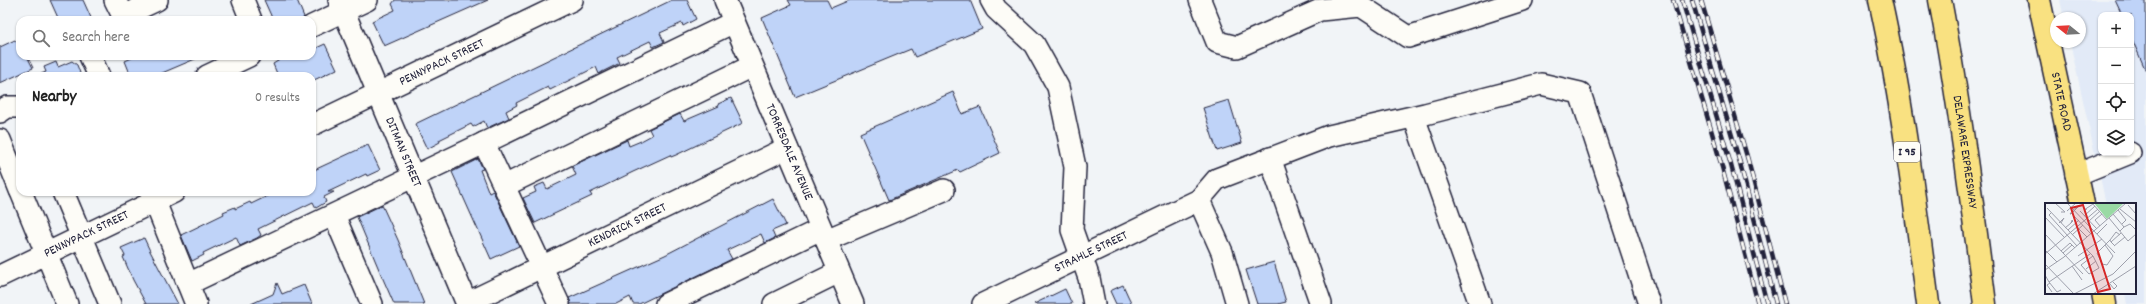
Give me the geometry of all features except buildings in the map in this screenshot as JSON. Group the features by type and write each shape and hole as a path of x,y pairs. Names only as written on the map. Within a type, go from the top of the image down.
{"main road":[{"name":"I 95","path":"1880,0 1888,36 1912,180 1928,304"},
{"name":"DELAWARE EXPRESSWAY","path":"1940,0 1968,172 1985,304"},
{"name":"STATE ROAD","path":"2039,0 2083,203"},
{"path":"2103,294 2105,304"}],"street":[{"path":"115,0 123,16 157,0"},
{"path":"243,0 249,16"},
{"path":"316,23 341,6 367,0"},
{"name":"PENNYPACK STREET","path":"316,123 572,0"},
{"name":"TORRESDALE AVENUE","path":"725,0 853,304"},
{"path":"992,0 996,9 1034,44 1058,87 1075,167 1072,230 1080,257 1089,278 1094,304"},
{"path":"1200,0 1217,42 1237,47 1320,10 1361,6 1408,37 1522,0"},
{"name":"DITMAN STREET","path":"341,6 467,304"},
{"path":"188,284 734,22"},
{"path":"92,60 97,72"},
{"path":"215,72 241,60"},
{"path":"504,186 752,66"},
{"path":"1237,304 1222,252 1199,200 1217,179 1329,136 1414,117 1541,84 1580,93 1649,304"},
{"path":"0,112 6,107 16,107"},
{"path":"1414,117 1480,304"},
{"path":"0,140 16,181"},
{"path":"484,143 559,304"},
{"path":"2134,151 2146,146"},
{"name":"KENDRICK STREET","path":"467,304 787,148"},
{"path":"2076,175 2123,156"},
{"path":"1270,158 1321,304"},
{"path":"666,304 823,234 944,190"},
{"path":"22,196 67,304"},
{"path":"65,196 110,304"},
{"path":"153,196 196,304"},
{"name":"PENNYPACK STREET","path":"0,276 82,237 153,196"},
{"name":"STRAHLE STREET","path":"983,304 1199,200"},
{"path":"334,215 372,304"},
{"path":"774,304 839,272"}],"shaded area":[{"path":"2060,0 2146,0 2146,304 2127,304 2125,294 2136,294 2136,203 2106,203 2071,48 2086,48 2086,12 2063,12"}],"railway":[{"path":"1673,0 1722,167 1758,304"},
{"path":"1682,0 1731,165 1767,304"},
{"path":"1692,0 1740,163 1776,304"},
{"path":"1701,0 1748,160 1785,304"}]}
